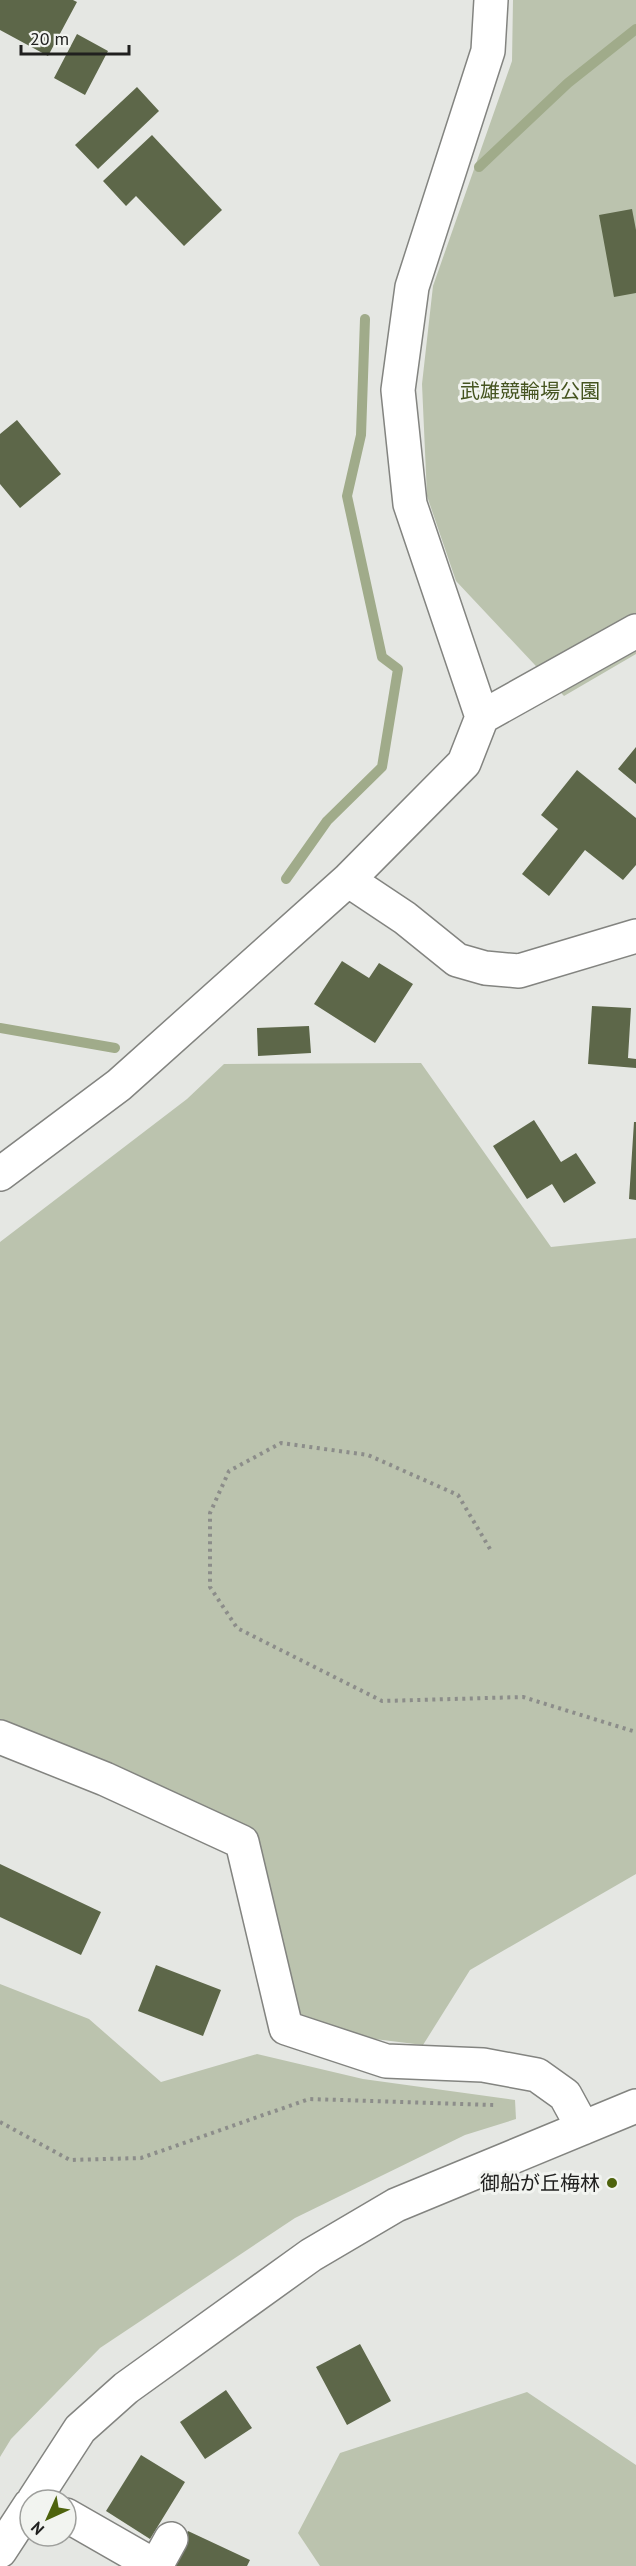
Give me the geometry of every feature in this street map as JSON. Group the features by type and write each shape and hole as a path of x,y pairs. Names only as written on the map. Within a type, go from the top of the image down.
{"street":[{"path":"0,1174 119,1085 348,880 465,763 482,717 410,504 398,390 412,287 488,51 491,0"},
{"path":"482,717 636,631"},
{"path":"348,880 405,918 457,960 485,968 519,970 636,936"},
{"path":"0,1737 105,1779 242,1842 286,2028 386,2061 483,2065 537,2075 565,2095 583,2128"},
{"path":"43,2488 80,2429 126,2388 311,2255 396,2205 636,2106"},
{"path":"78,2520 161,2557"},
{"path":"0,2551 18,2525"}],"path":[{"path":"490,1549 458,1495 368,1455 281,1443 229,1471 210,1512 210,1587 237,1628 382,1701 523,1697 636,1732"},
{"path":"0,2122 70,2160 141,2158 309,2099 504,2106"}],"green space":[{"name":"武雄競輪場公園","path":"513,0 636,0 636,654 564,696 456,581 427,496 422,384 433,286 512,61"},
{"path":"421,1063 551,1247 636,1238 636,1874 470,1970 423,2045 286,2028 242,1842 0,1737 0,1242 187,1099 224,1064"},
{"path":"0,1984 89,2019 161,2082 257,2054 363,2079 515,2100 516,2119 465,2135 295,2218 100,2348 11,2439 0,2457"},
{"path":"527,2392 636,2465 636,2566 320,2566 298,2533 340,2453"}],"building":[{"path":"0,0 73,0 77,2 48,56 0,30"},
{"path":"77,34 108,51 85,95 54,78"},
{"path":"137,87 159,111 98,169 75,145"},
{"path":"152,135 222,210 184,246 136,196 126,206 103,181"},
{"path":"632,209 636,230 636,293 614,297 599,215"},
{"path":"17,420 61,474 20,508 0,484 0,434"},
{"path":"636,747 636,784 618,769"},
{"path":"577,770 636,818 636,865 623,880 585,850 549,896 522,874 558,829 541,815"},
{"path":"342,961 369,978 379,963 413,984 375,1043 314,1004"},
{"path":"592,1006 631,1008 628,1058 636,1059 636,1068 588,1064"},
{"path":"309,1026 311,1053 258,1056 257,1028"},
{"path":"534,1120 561,1162 576,1153 596,1183 564,1203 552,1184 527,1199 493,1146"},
{"path":"634,1122 636,1122 636,1200 629,1199"},
{"path":"0,1864 101,1912 81,1955 0,1917"},
{"path":"156,1965 221,1990 203,2036 138,2011"},
{"path":"360,2344 391,2401 347,2425 316,2367"},
{"path":"226,2390 252,2428 205,2459 180,2422"},
{"path":"141,2455 185,2482 150,2539 106,2511"},
{"path":"188,2531 250,2560 247,2566 172,2566"}],"waterway":[{"path":"479,167 568,83 636,29"},
{"path":"286,879 327,821 382,767 398,669 382,657 347,496 361,435 365,319"},
{"path":"0,1028 115,1048"}],"place":[{"name":"御船が丘梅林","path":"612,2183"}]}
